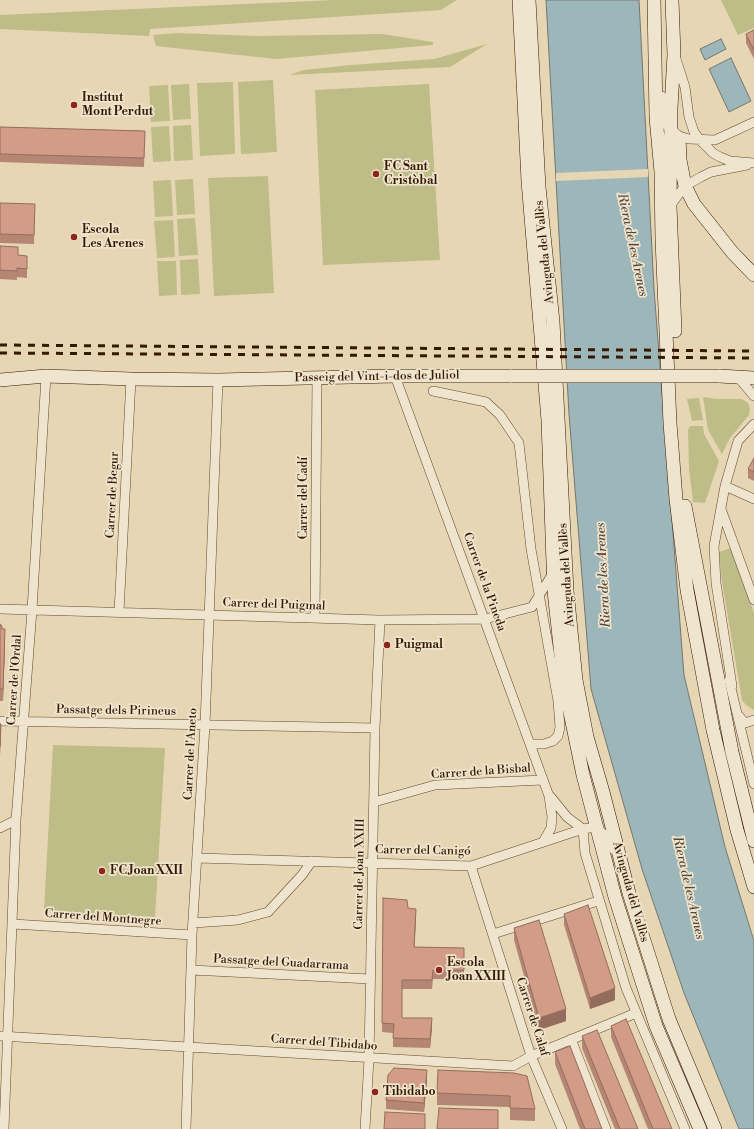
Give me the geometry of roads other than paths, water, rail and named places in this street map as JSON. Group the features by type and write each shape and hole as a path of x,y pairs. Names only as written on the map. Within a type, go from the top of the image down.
{"main road":[{"name":"Avinguda del Vallès","path":"519,0 528,181 548,420 554,590 564,683 589,828 615,897 656,1026 700,1129"},
{"name":"Avinguda del Vallès","path":"529,0 539,187 552,322 570,628 581,712 619,857 669,1019 715,1129"},
{"path":"654,0 656,38 655,103 661,172 661,224 670,423 676,499 688,590 713,730 737,830 754,887"},
{"path":"672,0 675,133 670,206 680,452 684,497 691,545 732,752 754,841"},
{"path":"675,133 685,186 697,209 754,276"},
{"name":"Passeig del Vint-i-dos de Juliol","path":"0,380 46,376 131,380 218,380 395,376 719,376 754,378"}],"street":[{"path":"656,38 661,80 663,116 666,124 675,133 700,140 715,140 754,122"},
{"path":"674,55 685,87 689,117 694,132 713,154 720,158 730,161 754,163"},
{"path":"661,224 670,206 685,186 711,172 754,163"},
{"name":"Carrer de l'Ordal","path":"4,1129 4,1036 13,924 16,820 32,610 46,376"},
{"name":"Carrer de la Pineda","path":"395,376 549,796 552,817 551,828 543,842"},
{"path":"738,377 754,396"},
{"name":"Carrer del Cadí","path":"315,618 318,378"},
{"name":"Carrer de Begur","path":"119,612 131,380"},
{"name":"Carrer de l'Aneto","path":"186,1129 192,935 205,725 218,380"},
{"path":"433,391 486,402 500,415 512,430 519,443 531,549 558,700 560,727 558,736 553,741 544,744 530,744"},
{"path":"754,424 738,441 725,486 714,546 716,583 732,686 751,756 754,784"},
{"path":"725,486 754,499"},
{"path":"720,508 754,600"},
{"name":"Carrer del Puigmal","path":"0,609 380,620 485,620 532,606 554,570"},
{"name":"Carrer del Puigmal","path":"540,595 554,590"},
{"name":"Carrer de Joan XXIII","path":"365,1129 369,1059 375,728 380,620"},
{"path":"709,634 732,686"},
{"path":"739,716 746,723 754,720"},
{"name":"Passatge dels Pirineus","path":"0,721 375,728"},
{"path":"713,730 732,752 751,756"},
{"name":"Carrer de la Bisbal","path":"374,802 435,785 543,780"},
{"name":"Carrer de la Pineda","path":"549,796 567,817 606,836 619,857"},
{"path":"0,828 16,820"},
{"name":"Carrer del Canigó","path":"197,858 471,866 589,828"},
{"name":"Avinguda del Vallès","path":"589,828 585,853 598,901 636,1013 685,1129"},
{"path":"193,923 238,920 268,912 302,875 312,861"},
{"name":"Carrer de Calaf","path":"471,866 532,1056 562,1129"},
{"path":"493,934 598,901"},
{"name":"Carrer del Montnegre","path":"13,924 192,935"},
{"name":"Passatge del Guadarrama","path":"191,970 370,979"},
{"name":"Carrer del Tibidabo","path":"4,1036 189,1046 369,1059 513,1066 570,1039 636,1013"},
{"path":"570,1039 606,1129"}],"water":[{"name":"Riera de les Arenes","path":"546,0 639,0 654,289 684,675 725,847 754,941 754,1129 739,1129 684,993 642,869 591,689 569,414"},
{"path":"721,39 726,49 705,60 700,49"},
{"path":"731,58 751,101 729,112 709,69"}],"railway":[{"path":"0,345 754,351"},
{"path":"0,353 754,358"}],"place":[{"name":"Institut Mont Perdut","path":"74,105"},
{"name":"FC Sant Cristòbal","path":"376,174"},
{"name":"Escola Les Arenes","path":"74,237"},
{"name":"Puigmal","path":"387,645"},
{"name":"FC Joan XXII","path":"102,871"},
{"name":"Escola Joan XXIII","path":"439,970"},
{"name":"Tibidabo","path":"375,1092"}]}
